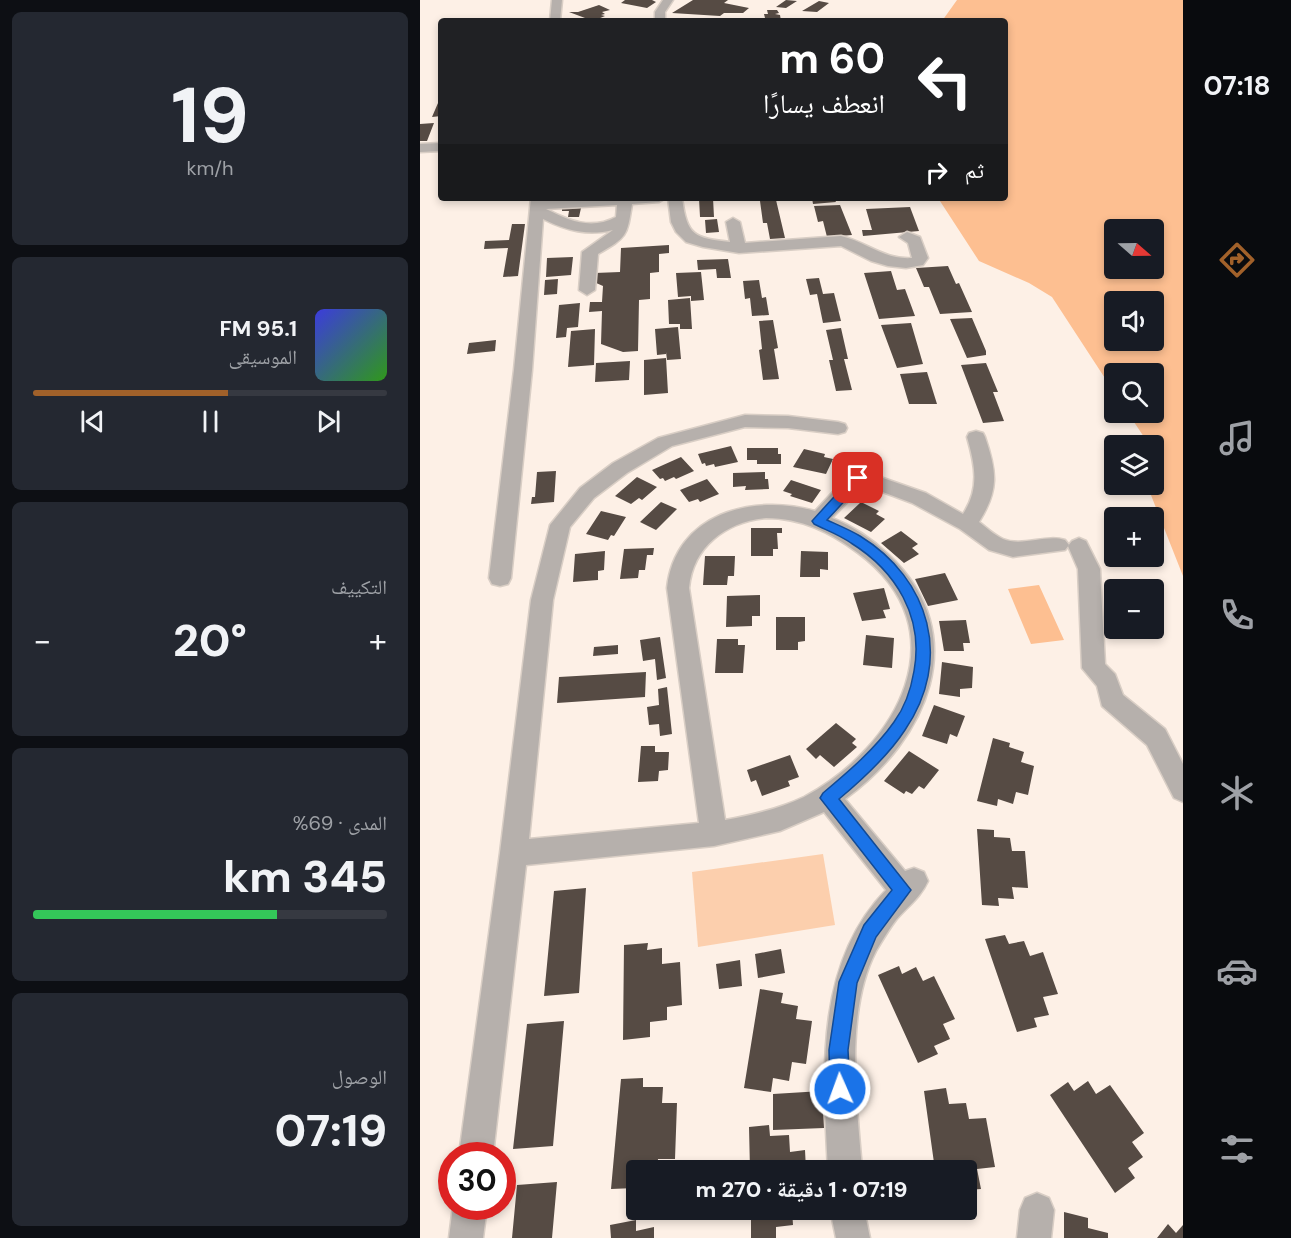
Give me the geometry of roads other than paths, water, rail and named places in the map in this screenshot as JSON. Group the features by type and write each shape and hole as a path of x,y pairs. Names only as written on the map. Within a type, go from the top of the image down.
{"street":[{"path":"555,18 557,0"},
{"path":"660,18 660,12 668,0"},
{"path":"420,148 438,147"},
{"path":"537,204 604,201"},
{"path":"587,290 590,252 622,228 626,201"},
{"path":"676,201 681,229 690,239 708,246 739,248 841,241 849,242 880,258 904,264 918,262 920,258 915,240 907,237"},
{"path":"537,204 559,222 581,230 601,229 622,220"},
{"path":"500,578 523,370 537,204"},
{"path":"733,222 739,248"},
{"path":"478,1142 514,853 542,600 560,525 587,493 620,468 665,442 745,421 788,422 837,428"},
{"path":"967,524 981,504 984,491 984,461 976,437"},
{"path":"818,521 858,478 863,478 919,498 967,524 996,545 1013,549 1068,546 1089,569 1094,668 1106,677 1111,685 1111,699 1156,737 1183,790"},
{"path":"514,853 714,834 780,819 828,798 882,749 900,726 920,684 924,659 923,629 911,596 877,556 855,539 818,521 789,512 770,511 732,518 713,527 698,539 687,555 679,576 678,588 714,834"},
{"path":"828,798 908,886 870,931 848,982 839,1050 844,1160"},
{"path":"466,1238 468,1220"},
{"path":"849,1220 853,1238"}]}
